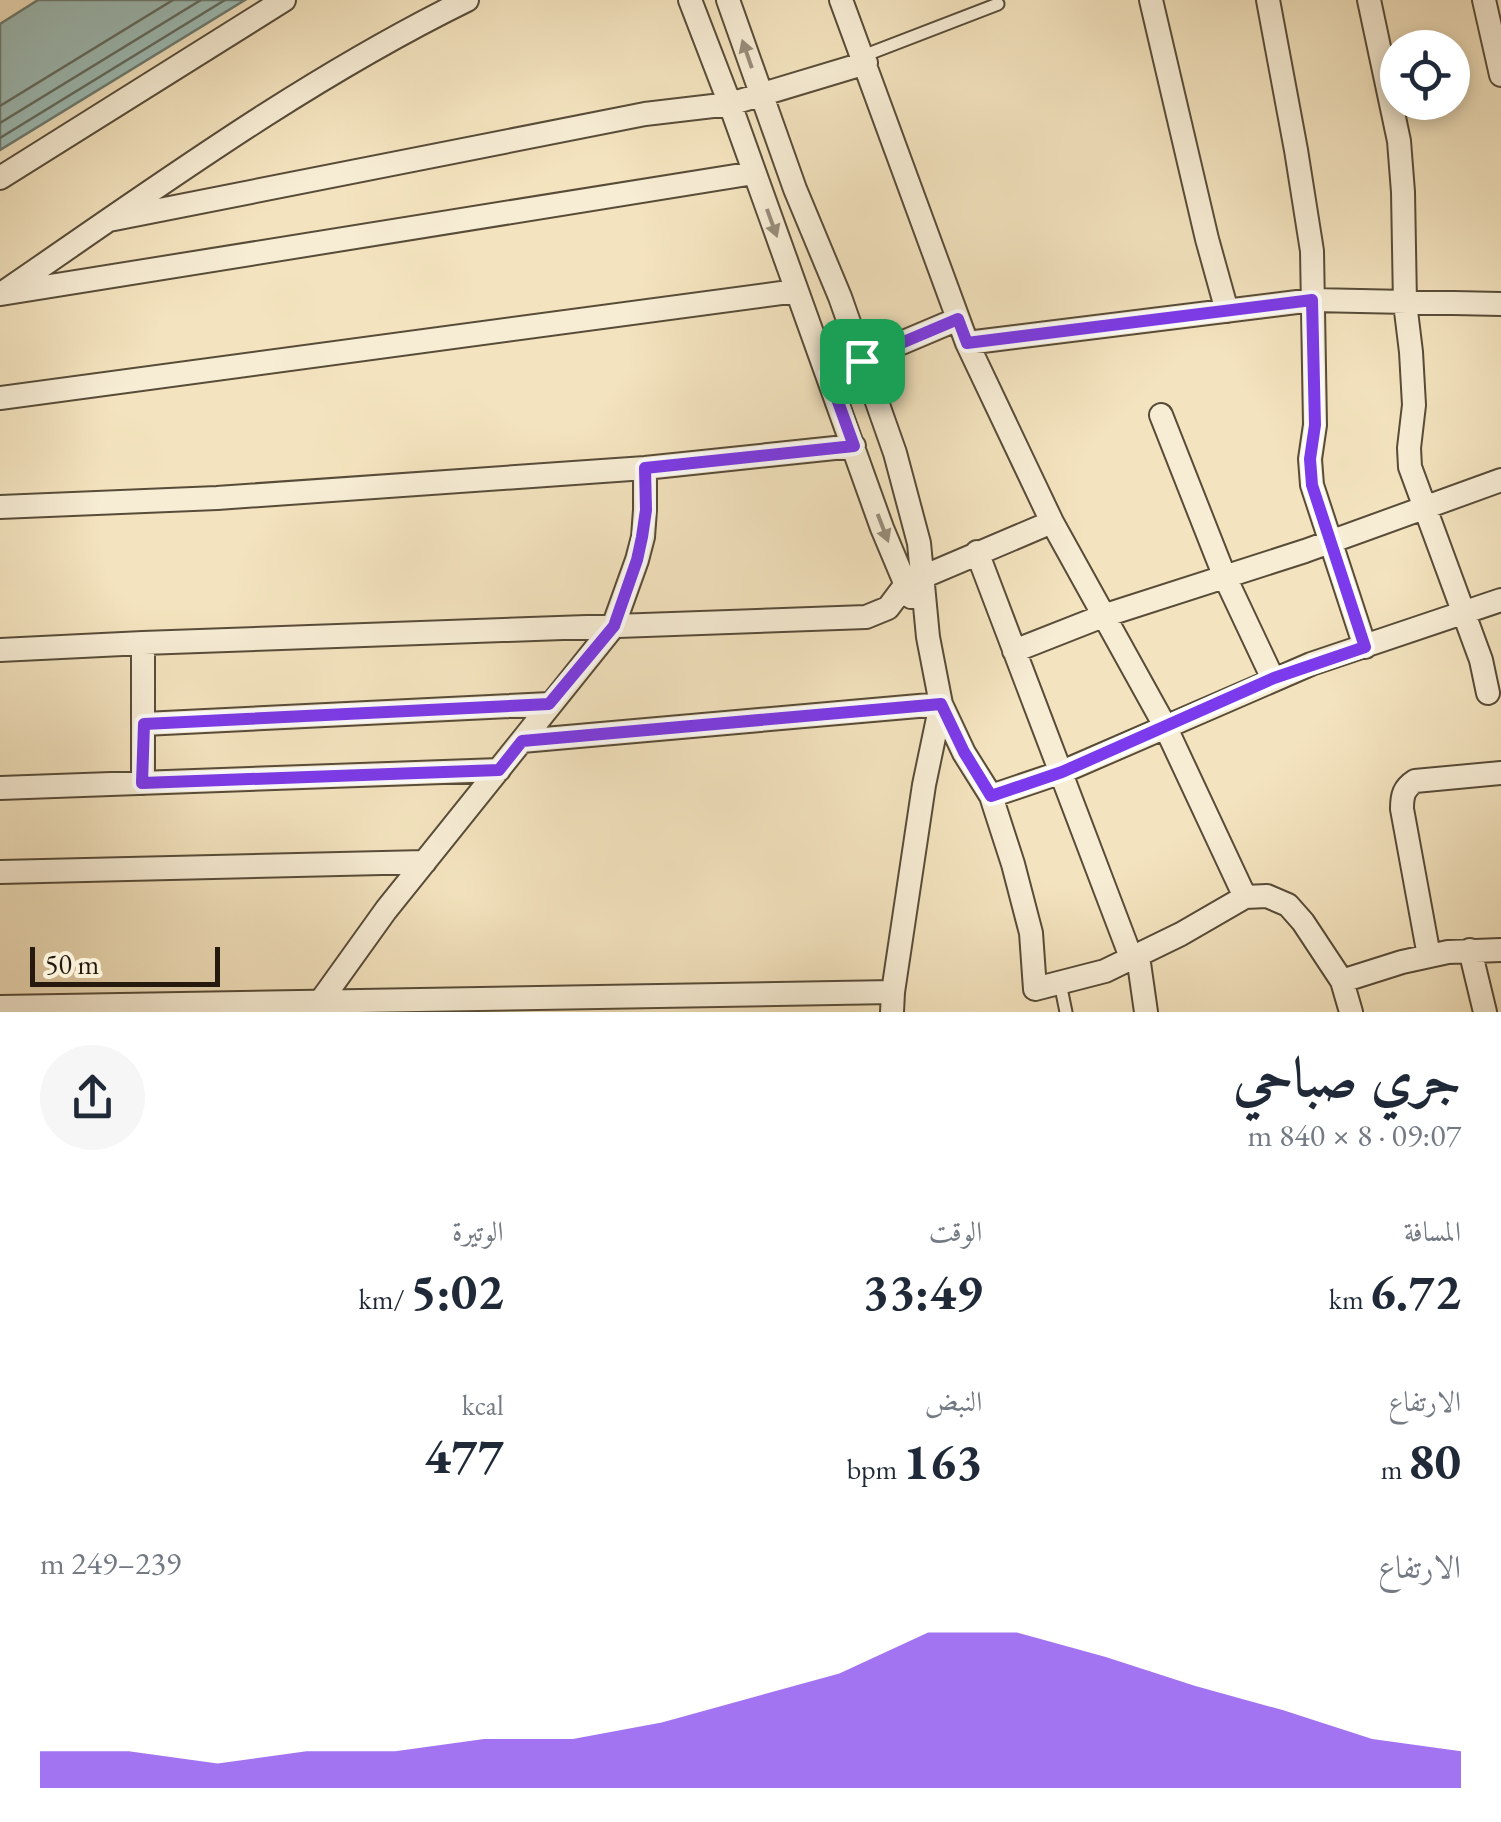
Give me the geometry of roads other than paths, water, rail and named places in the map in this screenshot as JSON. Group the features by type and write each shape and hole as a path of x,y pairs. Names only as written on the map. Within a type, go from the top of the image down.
{"street":[{"path":"0,178 284,0"},
{"path":"0,294 297,95 441,6 467,0"},
{"path":"690,0 882,528 915,580"},
{"path":"728,0 895,453 919,543 915,580 941,704 991,796 1013,864 1031,933 1035,1000"},
{"path":"842,0 967,343 1052,522 1165,726 1245,897"},
{"path":"1151,0 1227,311"},
{"path":"1268,0 1310,234 1315,425 1309,471 1365,647"},
{"path":"1369,0 1399,141 1405,302 1414,405 1409,459 1481,660 1488,694"},
{"path":"1484,0 1501,75"},
{"path":"109,220 645,114 730,104 864,59"},
{"path":"0,294 754,173"},
{"path":"0,398 796,292"},
{"path":"967,343 1312,300 1501,304"},
{"path":"828,374 958,319"},
{"path":"1161,415 1224,575 1274,678"},
{"path":"0,507 217,498 645,468 854,446"},
{"path":"317,1006 386,910 614,626 642,537 645,468"},
{"path":"1014,652 1102,616 1501,480"},
{"path":"0,650 866,617 888,608 915,580 1052,522"},
{"path":"977,552 1135,958 1146,1012"},
{"path":"991,796 1062,772 1274,678 1501,600"},
{"path":"142,783 144,643"},
{"path":"144,724 549,704"},
{"path":"522,741 941,704"},
{"path":"0,1007 892,1002 924,785 941,704"},
{"path":"0,788 499,770"},
{"path":"1430,956 1402,796 1415,780 1501,773"},
{"path":"0,872 425,862"},
{"path":"1035,1000 1060,982 1105,971 1135,958 1245,897 1268,896 1288,904 1303,922 1342,981 1350,1012"},
{"path":"1470,950 1485,1012"},
{"path":"1342,981 1430,956 1501,950"}],"lane":[{"path":"864,59 998,4"},
{"path":"1060,982 1066,1012"}],"water":[{"path":"38,0 245,0 0,150 0,24"}]}
